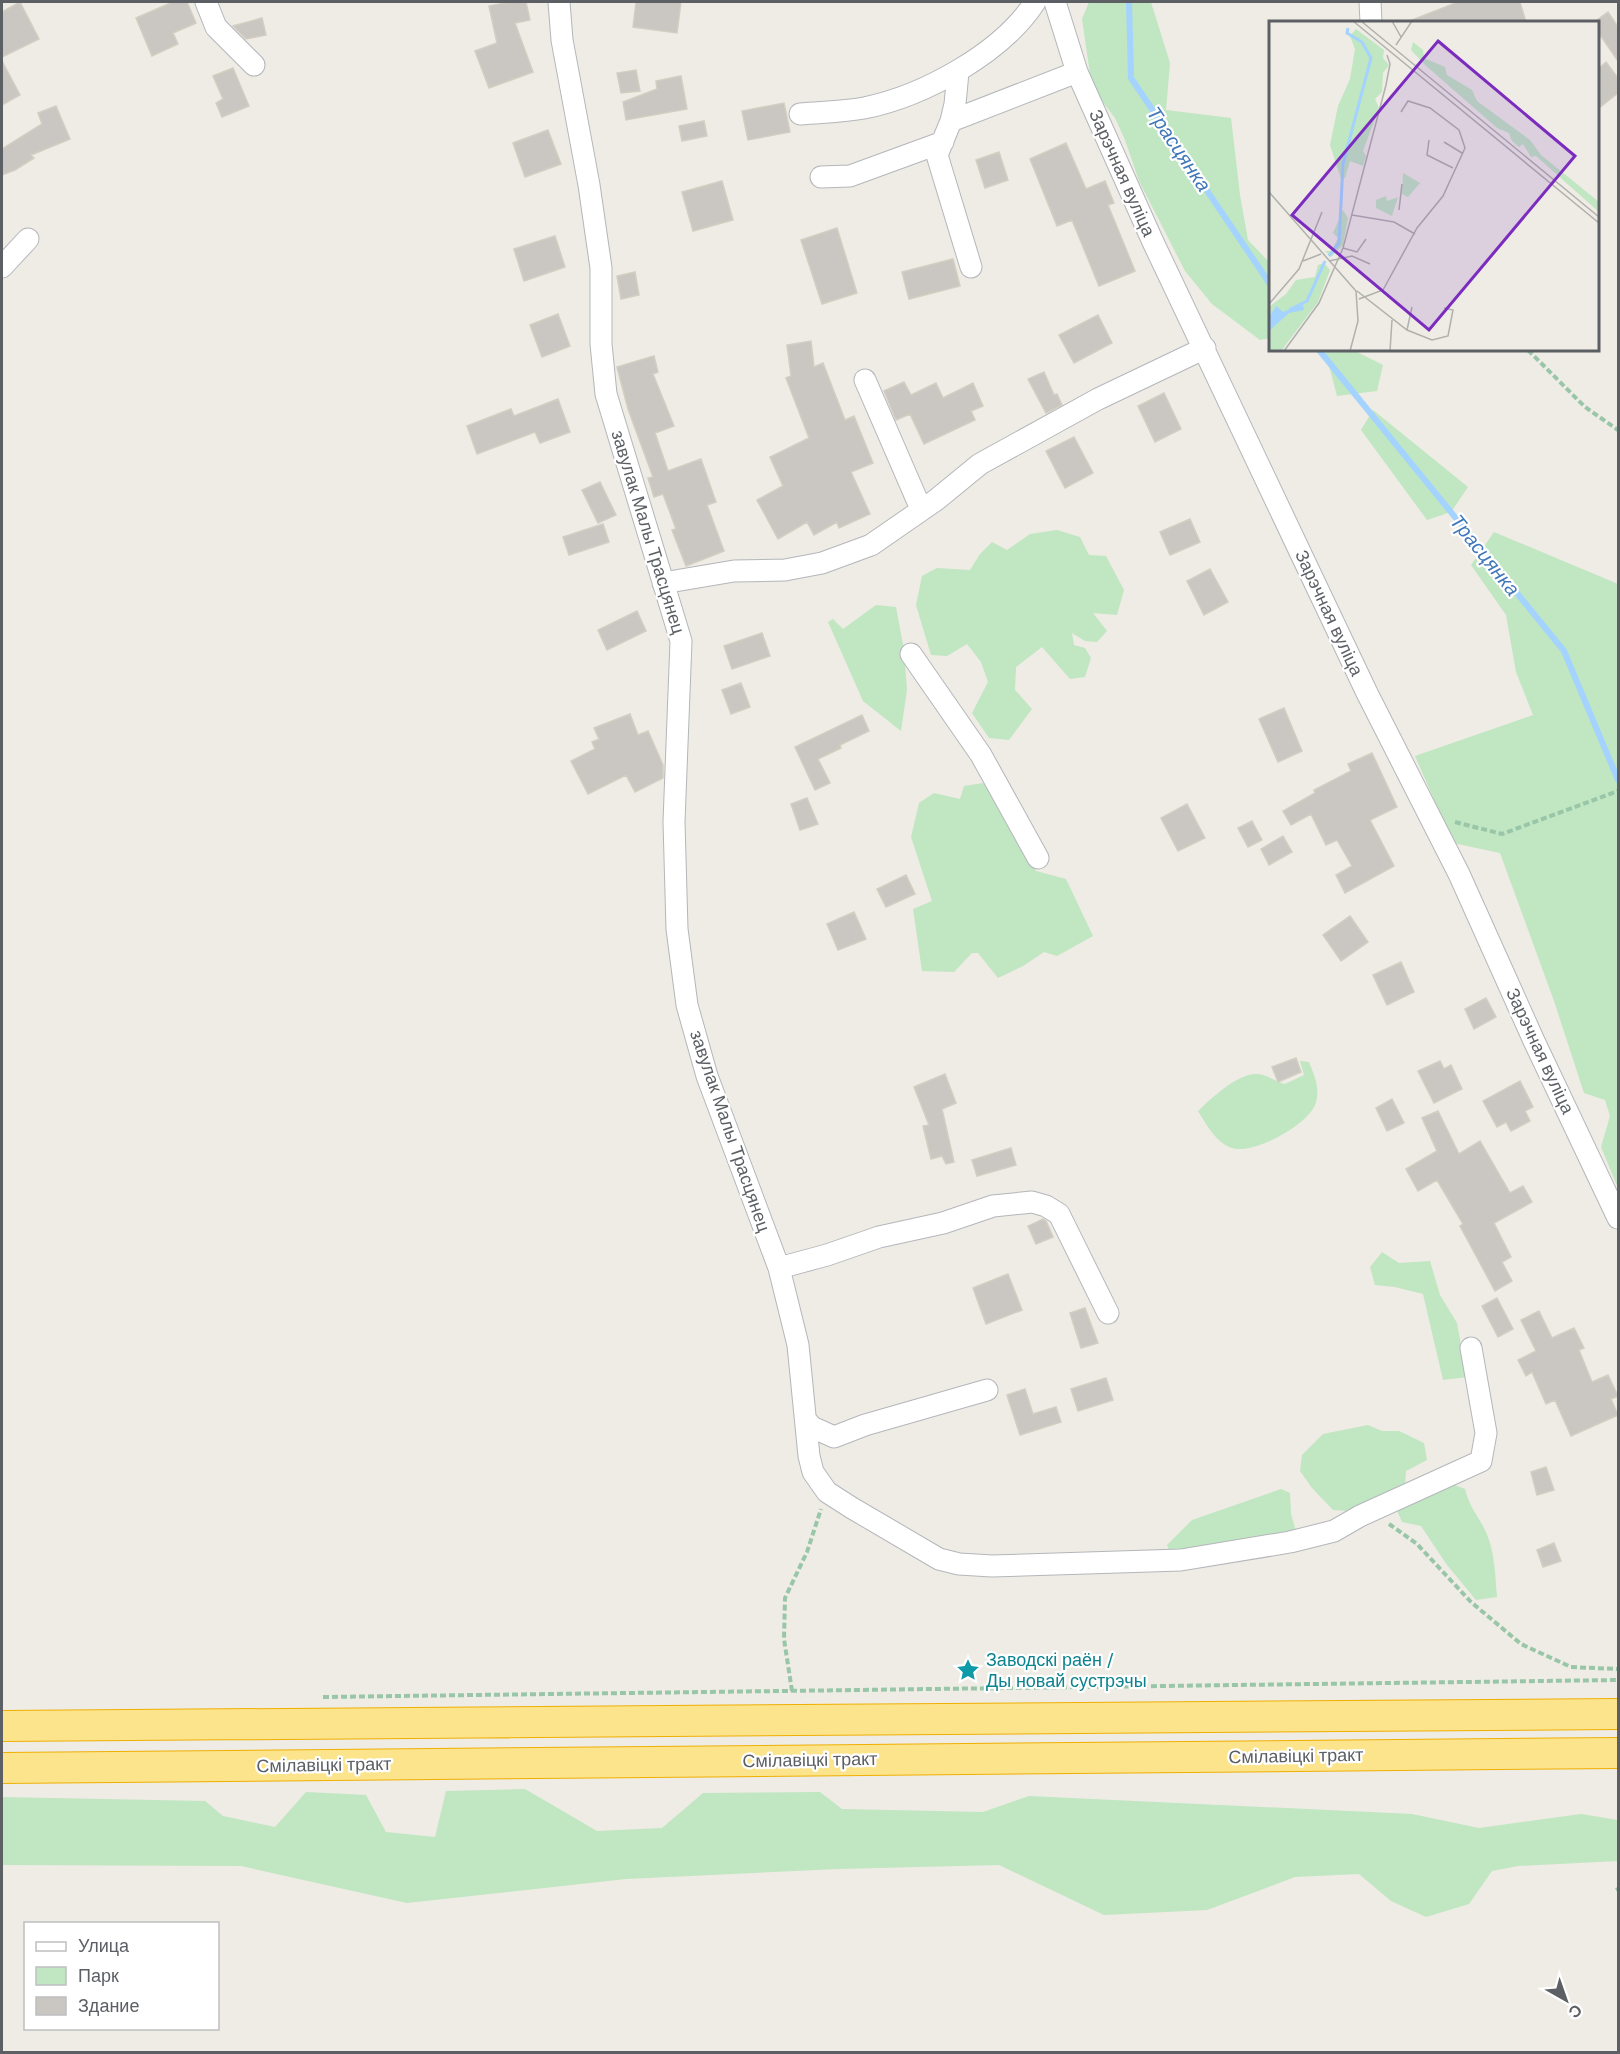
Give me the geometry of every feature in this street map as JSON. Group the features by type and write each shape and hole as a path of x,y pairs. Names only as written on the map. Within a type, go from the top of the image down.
{"highway":[{"path":"2,1726 1618,1714"},
{"name":"Смілавіцкі тракт","path":"2,1768 1618,1753"}],"street":[{"path":"206,2 216,27 254,65"},
{"name":"завулак Малы Трасцянец","path":"559,2 562,40 589,185 601,268 601,344 606,394 681,641 674,822 678,929 687,1005 707,1076 779,1268 798,1345 813,1472 827,1492"},
{"path":"800,114 864,108 921,90 965,68 1024,19 1035,2"},
{"name":"Зарэчная вуліца","path":"1055,2 1077,72 1153,242 1367,693 1432,819 1618,1218"},
{"path":"1370,2 1371,21"},
{"path":"958,72 951,122 937,155 971,267"},
{"path":"951,122 1077,72"},
{"path":"821,177 850,176 943,142"},
{"path":"2,267 28,239"},
{"path":"663,583 734,571 785,570 822,562 871,545 980,465 1098,399 1205,348"},
{"path":"865,380 921,509"},
{"path":"911,654 981,755 1038,858"},
{"path":"779,1268 879,1237 943,1223 993,1206 1032,1202 1046,1206 1059,1214 1108,1313"},
{"path":"827,1492 939,1559 959,1564 992,1566 1181,1560 1301,1539 1334,1531 1360,1516 1481,1461 1486,1433 1471,1348"},
{"path":"806,1420 812,1427 834,1437 864,1425 987,1390"}],"path":[{"path":"1529,351 1585,407 1618,430"},
{"path":"1432,819 1462,823 1502,834 1618,791"},
{"path":"792,1691 784,1639 785,1598 807,1552 827,1492"},
{"path":"1360,1516 1383,1520 1417,1544 1471,1602 1521,1644 1571,1667 1618,1669"},
{"path":"313,1697 1618,1680"}],"green space":[{"path":"1089,2 1151,2 1170,63 1166,110 1231,118 1248,240 1269,262 1269,338 1260,340 1212,304 1185,271 1139,181 1115,118 1092,88 1082,19"},
{"path":"1325,351 1355,351 1383,365 1377,391 1337,396"},
{"path":"1373,410 1468,487 1451,512 1427,520 1361,430"},
{"path":"1057,530 1080,537 1089,555 1106,556 1124,590 1117,615 1093,613 1107,631 1097,642 1085,641 1072,633 1074,645 1085,648 1091,658 1085,677 1070,679 1042,647 1016,667 1015,690 1032,709 1009,740 989,738 972,713 988,682 981,662 967,644 947,656 931,655 916,605 922,576 937,568 970,570 980,554 992,542 1007,550 1030,534"},
{"path":"1494,532 1618,584 1618,1188 1601,1147 1610,1116 1605,1100 1584,1093 1554,1001 1500,853 1453,843 1415,756 1533,715 1516,672 1506,615 1471,565"},
{"path":"876,605 896,607 904,650 907,690 901,731 863,701 828,622 833,619 843,629"},
{"path":"983,783 1004,807 1036,871 1066,879 1093,936 1057,956 1044,952 1023,966 998,978 978,953 972,953 954,972 922,971 913,909 932,901 911,837 919,803 934,793 960,799 964,786"},
{"path":"1300,1061 1309,1062 1317,1086 1316,1102 1312,1111 1304,1119 1280,1136 1253,1147 1232,1148 1216,1138 1198,1111 1211,1099 1237,1080 1255,1074 1285,1084 1304,1075"},
{"path":"1382,1252 1399,1263 1430,1261 1440,1295 1457,1323 1467,1377 1443,1380 1423,1294 1375,1285 1370,1267"},
{"path":"1368,1425 1382,1431 1399,1431 1424,1443 1427,1460 1406,1471 1405,1488 1348,1511 1333,1510 1312,1488 1300,1471 1302,1455 1323,1434"},
{"path":"1452,1484 1465,1489 1486,1532 1493,1556 1497,1597 1476,1600 1447,1565 1421,1526 1402,1522 1396,1508"},
{"path":"1281,1489 1290,1493 1291,1514 1297,1535 1171,1555 1167,1545 1192,1520"},
{"path":"525,1789 597,1831 662,1828 703,1793 820,1792 842,1809 983,1812 1029,1796 1412,1814 1479,1828 1581,1814 1618,1820 1618,1861 1518,1866 1492,1871 1469,1904 1426,1917 1391,1901 1359,1874 1295,1877 1207,1910 1104,1915 999,1865 838,1869 626,1879 407,1903 241,1866 2,1865 2,1797 205,1801 223,1816 275,1827 306,1792 366,1795 386,1832 435,1837 446,1791"}],"building":[{"path":"20,2 39,39 2,57 2,12"},
{"path":"173,2 187,2 196,23 173,33 178,44 152,56 136,18"},
{"path":"526,2 530,20 515,23 533,72 489,88 475,51 497,43 489,6"},
{"path":"636,2 681,2 677,33 633,27"},
{"path":"1458,2 1520,2 1526,21 1410,21"},
{"path":"1608,12 1618,27 1618,61 1599,33 1599,21 1595,21"},
{"path":"262,18 266,35 246,39 233,26"},
{"path":"2,61 20,95 2,105"},
{"path":"1606,62 1618,78 1618,93 1599,108 1599,68"},
{"path":"233,68 249,106 222,117 216,103 223,99 213,76"},
{"path":"636,70 640,91 621,93 617,73"},
{"path":"681,76 687,109 626,120 623,102 657,89 656,81"},
{"path":"784,103 790,132 748,140 742,111"},
{"path":"56,106 70,139 31,155 34,158 2,175 2,149 42,124 38,113"},
{"path":"704,121 707,136 682,141 679,126"},
{"path":"548,130 561,164 525,177 513,143"},
{"path":"1066,143 1086,189 1105,181 1114,203 1108,205 1135,271 1099,286 1072,220 1057,226 1030,159"},
{"path":"999,152 1008,180 985,188 976,160"},
{"path":"722,181 733,220 693,231 682,192"},
{"path":"837,228 857,293 822,304 801,240"},
{"path":"555,236 565,267 524,281 514,249"},
{"path":"953,259 960,286 909,299 902,272"},
{"path":"635,272 639,295 621,299 617,276"},
{"path":"558,314 570,346 542,357 530,325"},
{"path":"1098,315 1112,343 1074,363 1059,335"},
{"path":"811,341 814,367 823,363 845,420 854,416 873,463 851,472 870,514 839,528 837,522 814,535 807,522 778,539 757,500 783,486 770,457 809,438 786,378 791,376 787,345"},
{"path":"654,356 658,372 653,374 674,426 655,433 668,471 701,459 716,502 707,505 724,551 686,566 672,530 676,529 663,494 654,497 648,478 653,477 628,409 617,367"},
{"path":"1044,372 1054,395 1057,394 1062,405 1046,413 1028,379"},
{"path":"904,382 911,395 936,383 943,398 973,383 983,406 971,411 975,420 924,444 910,414 896,420 884,391"},
{"path":"1164,393 1181,429 1155,442 1138,406"},
{"path":"558,399 570,432 540,443 535,432 477,454 467,426 511,409 514,416"},
{"path":"1074,437 1093,473 1065,488 1046,451"},
{"path":"600,482 616,515 598,523 582,490"},
{"path":"1190,519 1200,542 1170,555 1160,532"},
{"path":"603,524 609,542 569,555 563,537"},
{"path":"1210,569 1228,602 1204,615 1187,581"},
{"path":"637,611 646,631 607,650 598,630"},
{"path":"762,633 770,656 732,669 724,646"},
{"path":"741,683 750,707 731,714 722,690"},
{"path":"1284,708 1302,751 1278,762 1259,719"},
{"path":"630,714 638,735 648,731 663,765 663,778 635,792 626,775 588,794 571,761 595,749 592,742 599,739 594,728"},
{"path":"862,715 869,731 818,759 830,783 815,790 795,747"},
{"path":"1372,753 1397,807 1370,820 1394,866 1345,893 1336,875 1352,866 1337,840 1326,845 1311,814 1291,825 1283,811 1315,793 1314,790 1351,771 1348,764"},
{"path":"807,798 818,824 800,830 791,804"},
{"path":"1187,804 1205,838 1178,851 1161,818"},
{"path":"1252,821 1262,840 1248,847 1238,828"},
{"path":"1283,836 1292,852 1269,865 1261,849"},
{"path":"906,875 915,894 886,907 877,889"},
{"path":"854,912 866,939 838,950 827,924"},
{"path":"1350,916 1368,942 1341,961 1323,935"},
{"path":"1401,962 1414,992 1387,1005 1373,975"},
{"path":"1486,998 1496,1017 1474,1029 1465,1009"},
{"path":"1296,1058 1301,1072 1278,1082 1272,1067"},
{"path":"1440,1061 1444,1069 1451,1065 1462,1089 1434,1103 1418,1071"},
{"path":"945,1074 956,1103 942,1109 954,1162 946,1164 942,1156 931,1159 923,1126 929,1125 914,1087"},
{"path":"1520,1081 1533,1107 1525,1111 1530,1121 1511,1131 1506,1122 1497,1127 1483,1101"},
{"path":"1392,1099 1404,1123 1387,1131 1376,1108"},
{"path":"1438,1111 1459,1154 1480,1141 1510,1193 1523,1186 1532,1202 1494,1223 1511,1257 1502,1262 1512,1281 1495,1291 1460,1226 1463,1224 1437,1180 1418,1191 1406,1169 1437,1151 1422,1118"},
{"path":"1011,1148 1016,1165 977,1176 972,1160"},
{"path":"1043,1219 1053,1237 1036,1244 1028,1226"},
{"path":"1008,1274 1022,1310 986,1324 973,1288"},
{"path":"1497,1298 1513,1329 1498,1337 1482,1306"},
{"path":"1085,1308 1098,1343 1081,1348 1070,1313"},
{"path":"1539,1311 1552,1338 1574,1328 1584,1348 1579,1350 1592,1382 1608,1375 1618,1396 1611,1399 1618,1415 1571,1436 1555,1400 1546,1404 1532,1372 1526,1376 1518,1360 1536,1351 1521,1320"},
{"path":"1106,1378 1113,1400 1078,1411 1071,1389"},
{"path":"1025,1389 1033,1414 1056,1407 1061,1422 1020,1435 1007,1395"},
{"path":"1546,1467 1554,1490 1537,1495 1531,1472"},
{"path":"1554,1543 1561,1561 1543,1567 1537,1550"}],"waterway":[{"name":"Трасцянка","path":"1129,2 1131,78 1269,283"},
{"name":"Трасцянка","path":"1320,351 1564,651 1618,780"}],"place":[{"name":"Заводскі раён / Ды новай сустрэчы","path":"968,1670"}]}
